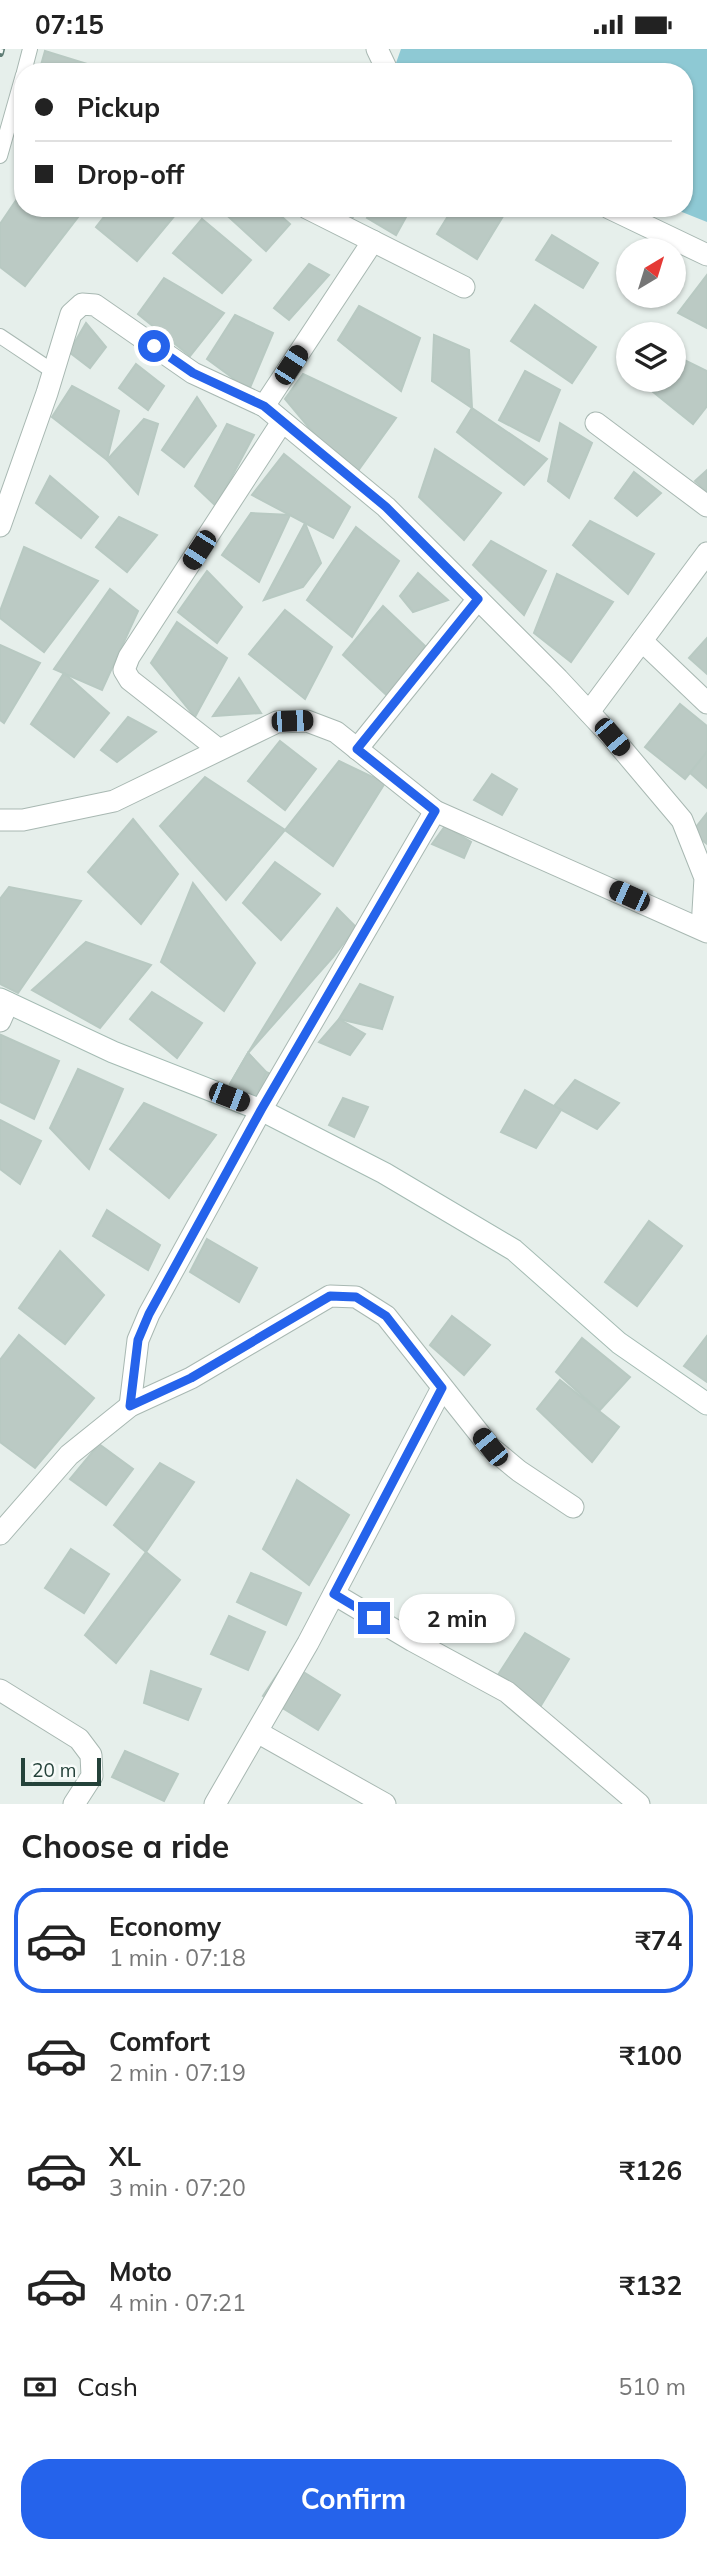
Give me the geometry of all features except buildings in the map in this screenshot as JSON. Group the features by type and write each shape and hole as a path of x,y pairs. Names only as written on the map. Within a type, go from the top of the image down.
{"street":[{"path":"325,217 464,287"},
{"path":"628,217 707,255"},
{"path":"264,406 373,241"},
{"path":"0,526 54,372 71,314 82,304 95,305 193,373 264,406 386,507 589,712 682,820 705,878 704,930 435,811 336,732 307,721 276,722 114,801 23,821 0,820"},
{"path":"218,749 130,680 124,670 129,657 282,422"},
{"path":"596,423 707,506"},
{"path":"589,712 707,553"},
{"path":"357,749 478,599"},
{"path":"642,641 707,702"},
{"path":"130,1406 138,1340 149,1314 261,1110 435,811"},
{"path":"3,1008 261,1110 384,1173 514,1249 619,1343 707,1404"},
{"path":"0,1534 69,1455 130,1406 191,1378 330,1296 356,1297 386,1316 490,1447 519,1471 573,1507"},
{"path":"215,1804 334,1594 442,1388"},
{"path":"334,1594 507,1692 639,1804"},
{"path":"0,1690 79,1739 91,1755 92,1776 75,1804"},
{"path":"257,1732 385,1804"}],"lane":[{"path":"0,156 14,105"},
{"path":"0,336 54,372"}],"water":[{"path":"401,49 707,49 707,222 693,216 693,63 396,63"}],"railway":[{"path":"0,53 1,49"}],"route":[{"path":"154,346 193,373 264,406 386,507 478,599 357,749 435,811 261,1110 149,1314 138,1340 130,1406 191,1378 330,1296 356,1297 386,1316 442,1388 334,1594 374,1618"}]}
